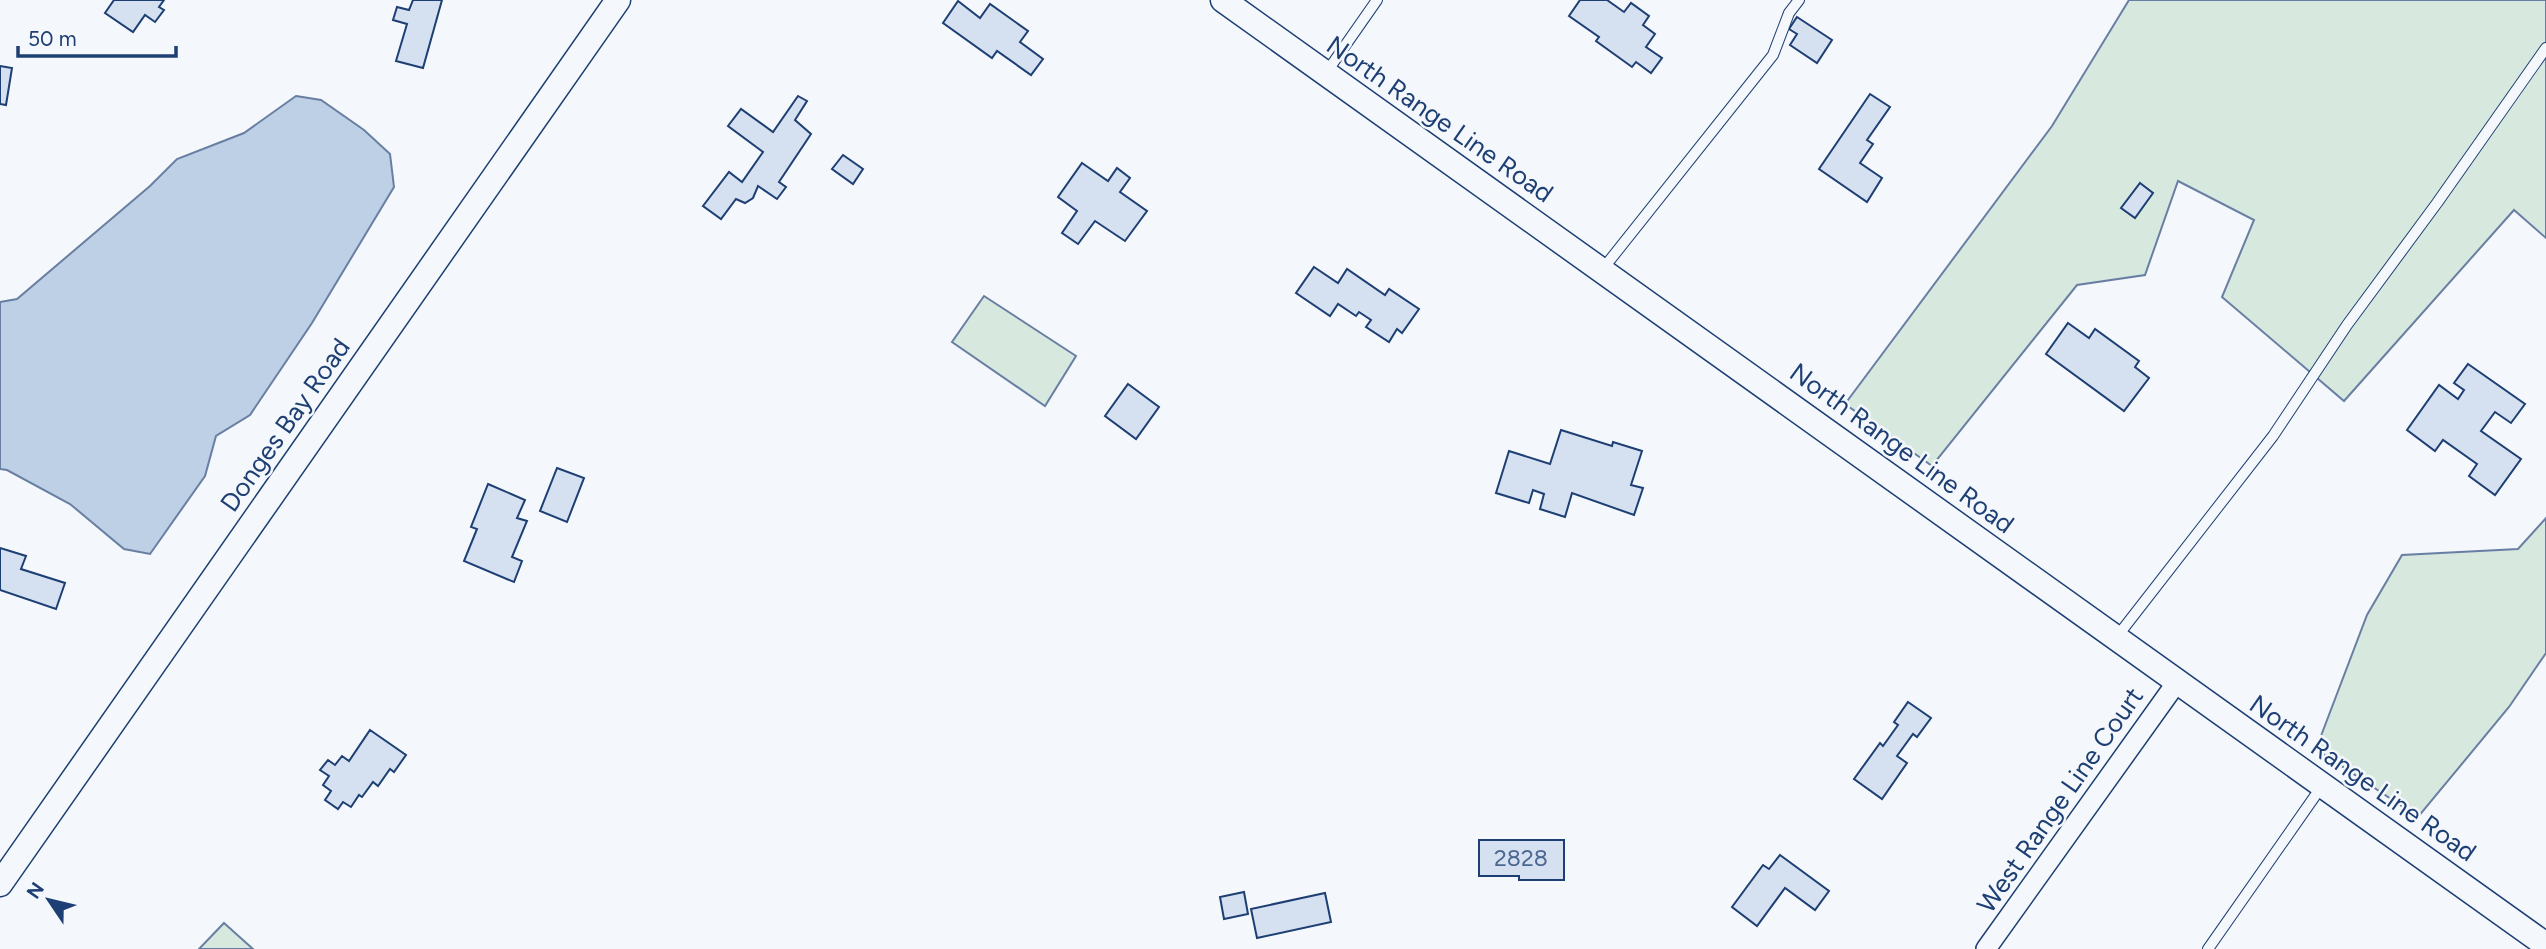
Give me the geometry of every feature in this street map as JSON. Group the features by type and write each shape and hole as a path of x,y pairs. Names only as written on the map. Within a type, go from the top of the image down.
{"street":[{"name":"Donges Bay Road","path":"0,884 9,856 618,0"},
{"name":"North Range Line Road","path":"1223,0 2546,945"},
{"name":"West Range Line Court","path":"1986,949 2177,682"}],"lane":[{"path":"1326,73 1377,0"},
{"path":"1602,271 1773,55 1790,13 1799,0"},
{"path":"2116,638 2273,436 2347,325 2546,48"},
{"path":"2208,949 2322,786"}],"shaded area":[{"path":"2129,0 2546,0 2546,238 2514,210 2344,401 2222,297 2254,220 2178,181 2145,275 2077,285 1932,466 1845,404 2052,126"},
{"path":"984,296 1076,356 1045,406 952,342"},
{"path":"2546,518 2546,653 2509,707 2418,817 2316,749 2367,615 2402,555 2518,549"},
{"path":"224,923 253,949 199,949"}],"water":[{"path":"296,96 321,100 364,130 390,154 394,187 312,323 250,415 216,436 205,476 150,554 124,549 70,504 7,470 0,469 0,302 17,299 150,186 177,159 244,133"}],"building":[{"path":"114,0 164,0 159,7 164,10 155,22 145,15 133,32 105,13"},
{"path":"413,0 442,0 423,68 396,61 407,24 393,20 397,7 409,10"},
{"path":"1580,0 1607,0 1624,12 1631,3 1649,16 1643,25 1655,34 1646,47 1662,58 1651,73 1636,62 1632,67 1596,41 1599,37 1569,16"},
{"path":"958,1 980,18 990,4 1028,31 1020,42 1043,59 1031,75 997,51 992,58 943,23"},
{"path":"1797,17 1832,40 1817,63 1790,45 1797,34 1789,29"},
{"path":"0,66 12,68 6,105 0,104"},
{"path":"1870,94 1890,107 1867,140 1873,144 1860,163 1882,178 1867,202 1819,169"},
{"path":"798,96 807,101 795,120 811,134 779,182 786,187 777,199 758,186 753,198 745,203 736,199 721,219 703,206 729,172 742,182 763,152 728,126 741,109 773,132"},
{"path":"843,155 863,169 853,184 832,169"},
{"path":"1082,163 1108,181 1117,168 1130,178 1120,192 1147,211 1125,241 1095,221 1078,244 1062,233 1077,211 1058,197"},
{"path":"2140,183 2153,193 2135,218 2121,208"},
{"path":"1314,267 1338,283 1347,269 1385,295 1389,289 1419,309 1402,333 1397,329 1389,342 1366,327 1371,320 1359,312 1356,316 1338,304 1330,316 1296,293"},
{"path":"2068,323 2089,338 2095,329 2139,361 2135,367 2149,378 2124,411 2046,354"},
{"path":"2468,364 2525,404 2511,423 2495,412 2481,431 2521,459 2495,495 2469,476 2477,464 2443,440 2435,451 2407,430 2439,385 2458,399 2464,390 2454,383"},
{"path":"1128,384 1159,407 1136,439 1105,416"},
{"path":"1561,430 1612,446 1613,442 1642,451 1631,485 1643,488 1634,515 1572,493 1565,517 1540,509 1544,494 1533,490 1529,503 1496,493 1509,451 1550,464"},
{"path":"557,468 584,478 567,522 540,511"},
{"path":"488,484 525,500 517,518 527,521 512,557 522,561 514,582 464,561 477,529 471,527"},
{"path":"0,548 26,556 21,569 65,583 56,609 0,590"},
{"path":"1908,702 1931,718 1917,737 1913,734 1897,756 1907,763 1882,799 1854,779 1880,743 1883,746 1898,725 1894,722"},
{"path":"370,730 406,755 394,772 390,769 378,786 373,782 351,807 343,802 338,809 325,800 331,791 323,785 329,776 320,770 328,760 335,765 342,756 349,761"},
{"path":"1479,840 1564,840 1564,880 1519,880 1519,876 1479,876"},
{"path":"1780,855 1829,891 1815,910 1785,888 1757,926 1732,907 1763,865 1769,869"},
{"path":"1244,892 1248,914 1224,919 1220,897"},
{"path":"1325,893 1331,922 1257,938 1251,909"}]}
